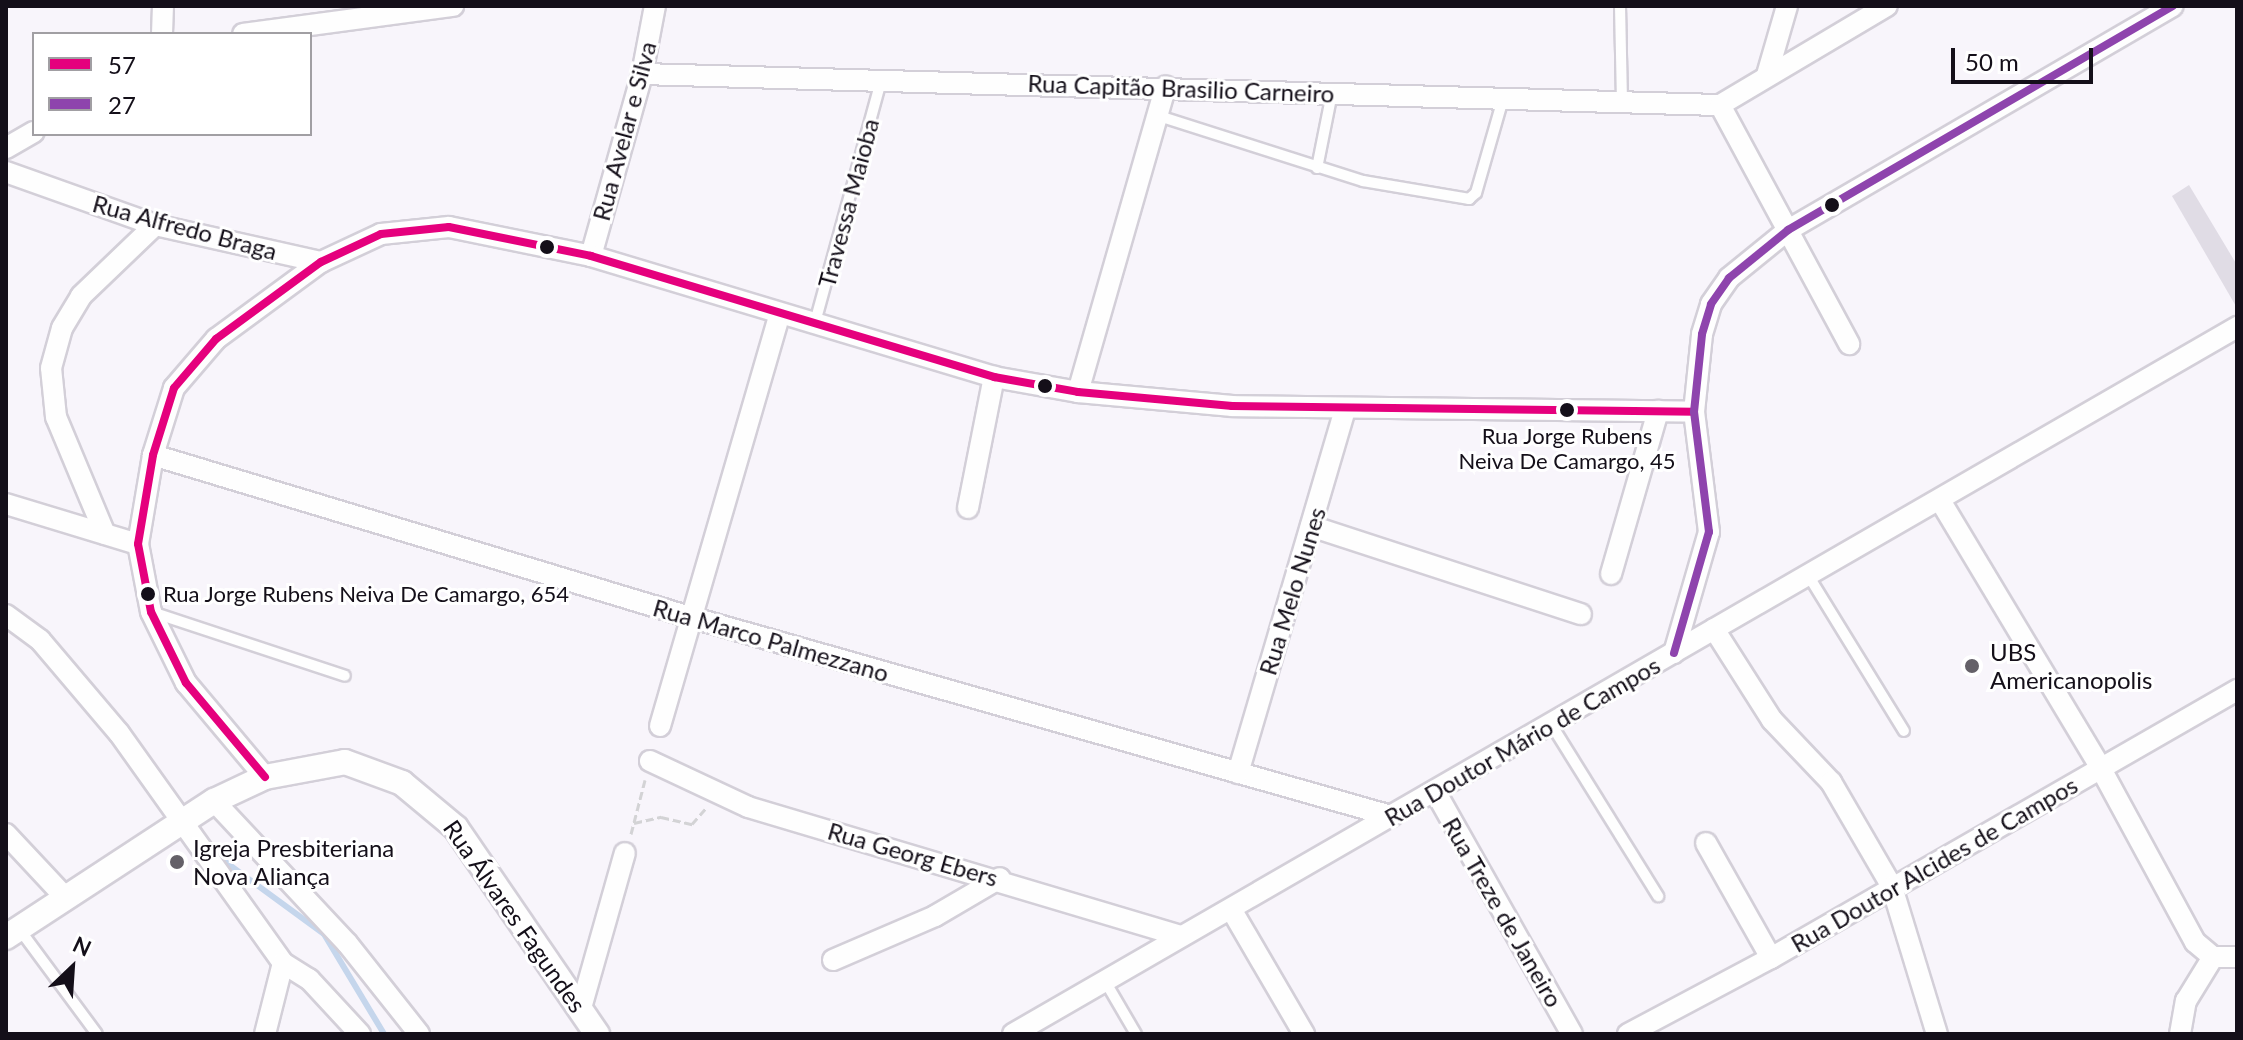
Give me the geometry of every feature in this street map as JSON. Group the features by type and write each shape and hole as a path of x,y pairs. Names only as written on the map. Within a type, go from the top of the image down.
{"street":[{"path":"162,32 163,6"},
{"path":"258,32 453,6"},
{"name":"Rua Avelar e Silva","path":"591,256 642,74 655,6"},
{"path":"1767,75 1787,6"},
{"path":"1849,344 1720,105 1887,6"},
{"path":"1674,653 1709,532 1694,412 1702,334 1711,304 1729,278 1788,230 2173,6"},
{"name":"Rua Capitão Brasilio Carneiro","path":"642,74 1166,86 1720,105"},
{"path":"1078,392 1166,86"},
{"path":"6,148 32,133"},
{"name":"Rua Alfredo Braga","path":"6,172 155,225 321,262"},
{"path":"105,534 68,453 56,417 51,368 62,328 81,296 155,225"},
{"path":"265,777 186,683 151,612 138,544 153,455 165,409 197,360 242,319 321,262 381,234 423,226 591,256 779,316 994,377 1078,392 1345,409 1694,412"},
{"path":"660,726 779,316"},
{"name":"Rua Doutor Mário de Campos","path":"1013,1034 1808,575 1941,502 2236,329"},
{"path":"968,508 994,377"},
{"name":"Rua Melo Nunes","path":"1238,773 1345,409"},
{"path":"1611,574 1658,411"},
{"name":"Rua Marco Palmezzano","path":"153,455 690,617 1391,816"},
{"path":"1941,502 2100,767 2195,942 2213,957 2237,957"},
{"path":"6,504 138,544"},
{"path":"1311,526 1581,614"},
{"path":"6,615 40,640 119,733 283,963 309,979 360,1034"},
{"path":"1714,629 1772,720 1831,782 1892,887 1937,1034"},
{"name":"Rua Doutor Alcides de Campos","path":"1628,1034 1771,958 2237,690"},
{"name":"Rua Georg Ebers","path":"650,761 716,796 1000,878 1180,936"},
{"name":"Rua Álvares Fagundes","path":"12,933 181,818 214,801 265,777 345,762 402,783 431,803 456,828 519,914 597,1034"},
{"name":"Rua Treze de Janeiro","path":"1435,791 1572,1034"},
{"path":"214,801 347,943 419,1034"},
{"path":"6,834 64,896"},
{"path":"1706,843 1771,958"},
{"path":"581,1008 625,853"},
{"path":"833,960 935,916 1000,878"},
{"path":"1231,909 1304,1034"},
{"path":"2180,1034 2186,1001 2213,957"},
{"path":"265,1034 283,963"}],"lane":[{"path":"1620,6 1622,100"},
{"name":"Travessa Maioba","path":"814,326 881,81"},
{"path":"1317,168 1332,93"},
{"path":"1159,116 1317,168 1472,198 1504,97"},
{"path":"1808,575 1904,731"},
{"path":"151,612 345,676"},
{"path":"1551,724 1658,896"},
{"path":"12,933 97,1034"},
{"path":"1105,981 1136,1034"}],"path":[{"path":"625,853 650,761"},
{"path":"633,823 661,817 692,824 716,796"}],"building":[{"path":"2189,185 2237,265 2237,308 2172,196"}],"waterway":[{"path":"220,858 324,934 384,1034"}],"transit line":[{"name":"27","path":"1674,653 1709,532 1694,412 1702,334 1711,304 1729,278 1788,230 2173,6"},
{"name":"57","path":"265,777 186,683 151,612 138,544 153,455 174,388 216,339 321,262 381,234 449,227 591,256 994,377 1078,392 1232,406 1694,412"}],"place":[{"name":"Rua Jorge Rubens Neiva De Camargo, 45","path":"1567,410"},
{"name":"Rua Jorge Rubens Neiva De Camargo, 654","path":"148,594"},
{"name":"UBS Americanopolis","path":"1972,666"},
{"name":"Igreja Presbiteriana Nova Aliança","path":"177,862"}]}
